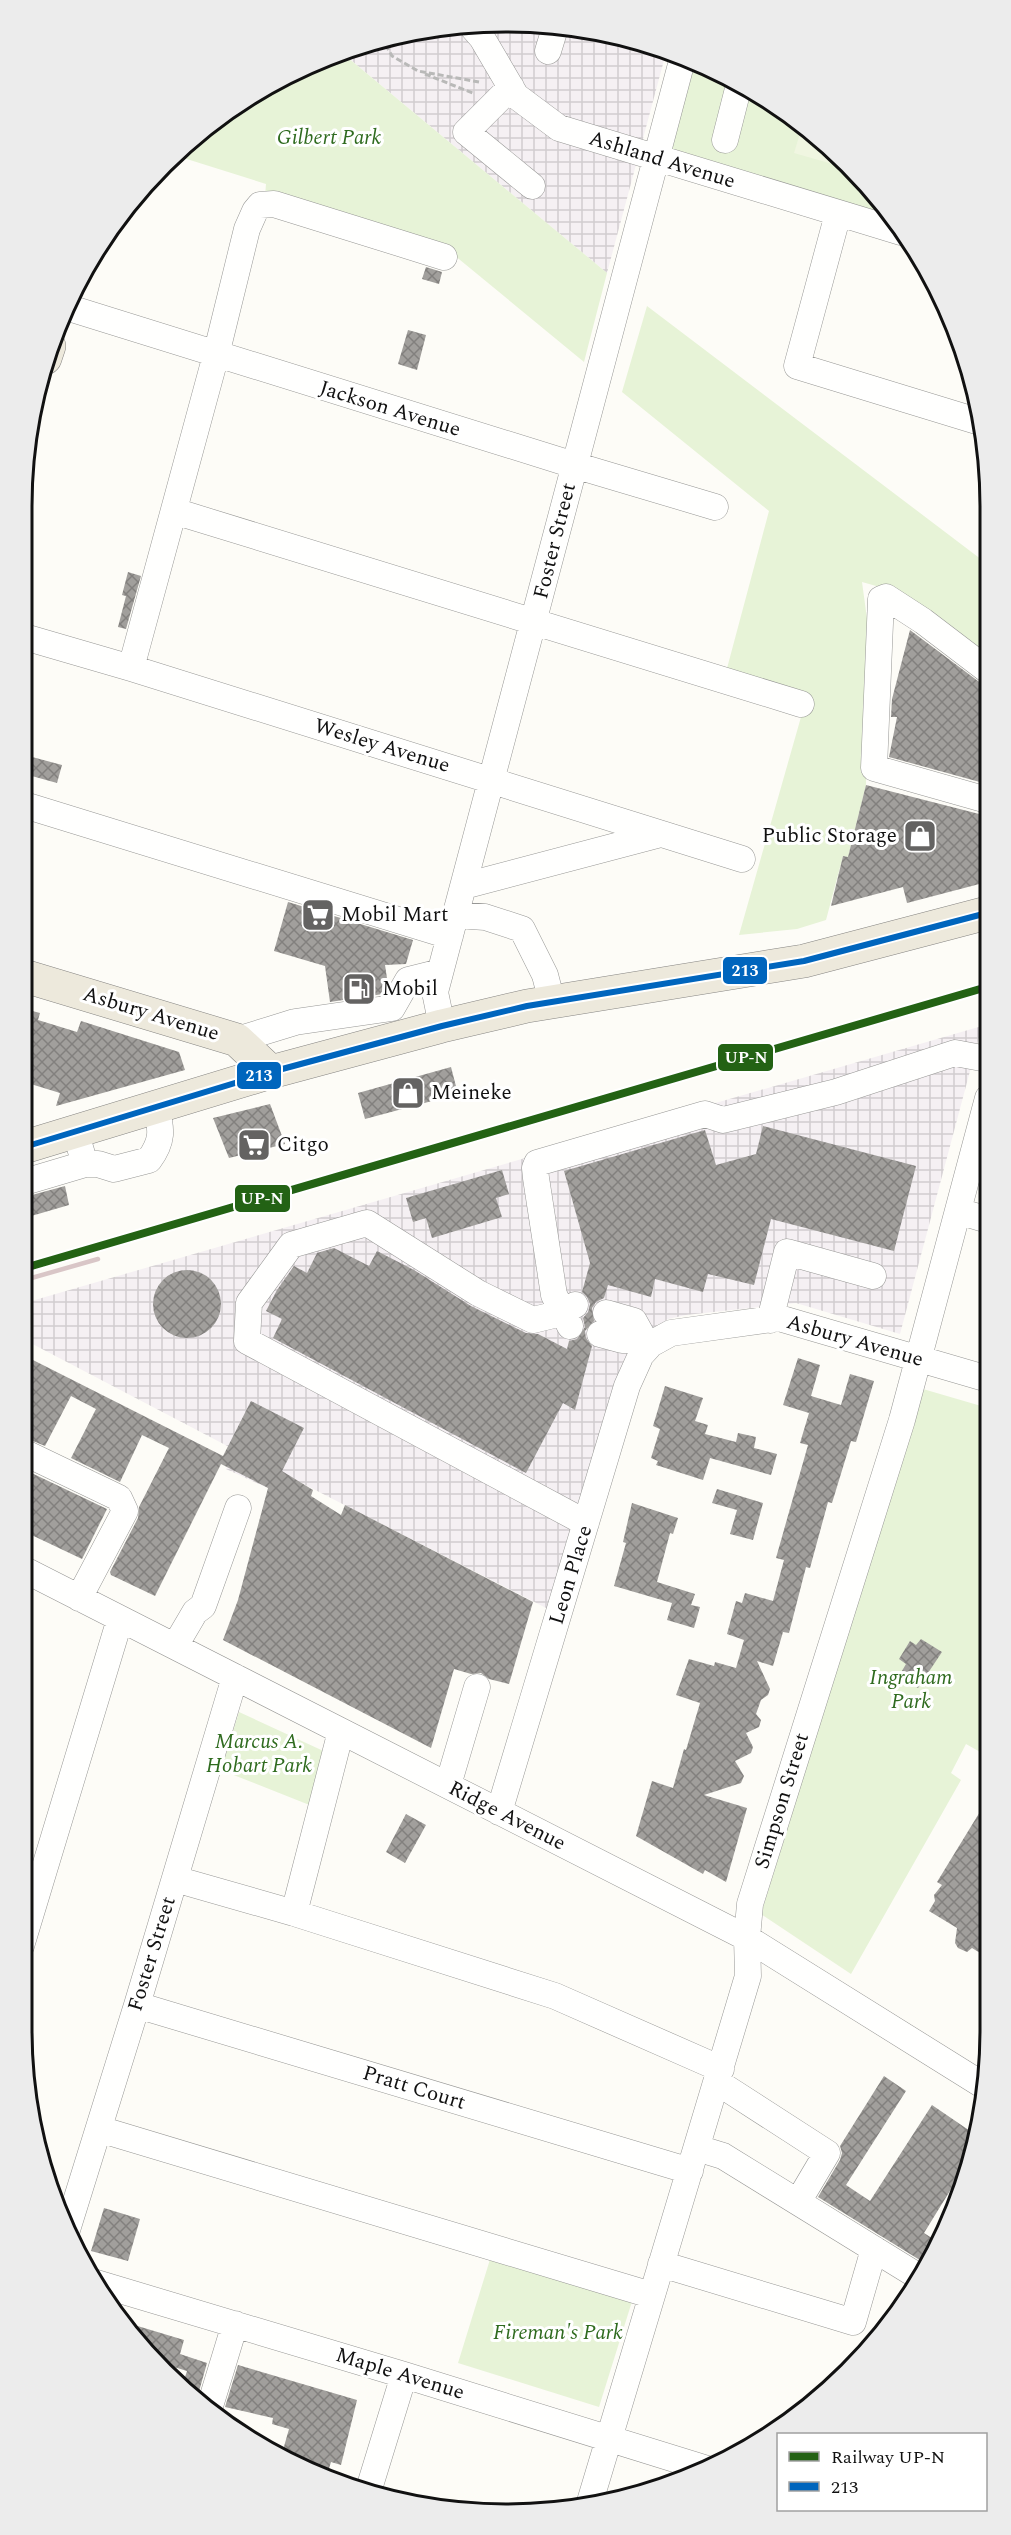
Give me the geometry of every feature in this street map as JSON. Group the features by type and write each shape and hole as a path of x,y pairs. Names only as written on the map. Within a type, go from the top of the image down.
{"main road":[{"path":"32,1145 271,1072 342,1053 394,1023 442,1026 552,1002 804,961 980,915"},
{"name":"Asbury Avenue","path":"32,978 237,1040 271,1072"}],"street":[{"name":"Ashland Avenue","path":"478,33 516,96 559,128 891,229"},
{"path":"548,51 553,35"},
{"name":"Foster Street","path":"442,1026 435,992 680,65"},
{"path":"511,87 466,132 532,186"},
{"path":"725,140 737,92"},
{"path":"131,668 216,355 247,230 260,205 274,204 444,257"},
{"path":"838,214 797,366 971,419"},
{"name":"Jackson Avenue","path":"74,310 715,507"},
{"path":"174,511 801,704"},
{"path":"980,664 923,621 886,597 881,599 874,768 980,798"},
{"name":"Wesley Avenue","path":"32,639 742,859"},
{"path":"32,807 453,926 484,917 522,929 545,975 552,1002"},
{"path":"464,886 662,834"},
{"path":"237,1040 295,1022 333,1016 394,1023 408,980 440,972"},
{"path":"333,1016 342,1053"},
{"path":"586,1523 247,1341 249,1303 291,1245 367,1223 478,1293 534,1320 569,1314 554,1295 536,1178 537,1163 705,1114 723,1120 836,1092 955,1053 980,1058"},
{"path":"32,1180 85,1164 98,1164 114,1169 149,1160 159,1145 161,1124 156,1107"},
{"name":"Simpson Street","path":"592,2495 748,1976 747,1938 750,1904 902,1420 980,1128"},
{"path":"75,1131 85,1164"},
{"path":"958,1211 980,1218"},
{"path":"770,1320 787,1252 873,1276"},
{"name":"Asbury Avenue","path":"648,1341 671,1333 779,1318 980,1377"},
{"path":"603,1324 622,1340 648,1341"},
{"name":"Leon Place","path":"500,1812 627,1386 648,1341"},
{"path":"32,1456 119,1498 124,1511 80,1598"},
{"path":"175,1646 195,1612 203,1606 238,1508"},
{"name":"Ridge Avenue","path":"32,1574 747,1938 976,2081"},
{"path":"32,1910 120,1618"},
{"name":"Foster Street","path":"71,2218 235,1677"},
{"path":"448,1785 477,1687"},
{"path":"294,1913 340,1731"},
{"path":"175,1879 294,1913 555,1996 719,2075 827,2153 798,2202"},
{"name":"Pratt Court","path":"137,2005 694,2159 723,2156 912,2273"},
{"path":"99,2128 651,2295"},
{"path":"661,2264 853,2322 874,2249"},
{"name":"Maple Avenue","path":"107,2286 693,2465"},
{"path":"211,2401 235,2324"},
{"path":"371,2483 404,2375"}],"path":[{"path":"387,47 392,56 418,71 481,96"},
{"path":"418,71 479,82"}],"shaded area":[{"path":"506,32 537,33 598,41 664,59 607,273 349,59 413,41 474,33"},
{"path":"980,1027 900,1334 796,1303 686,1315 668,1319 642,1336 630,1349 623,1362 548,1609 280,1472 270,1489 226,1469 235,1450 32,1344 32,1301"}],"green space":[{"name":"Gilbert Park","path":"349,59 607,273 584,362 454,255 265,196 266,184 183,158 242,111 296,80"},
{"path":"690,69 742,95 794,129 841,170 878,212 669,150"},
{"path":"800,134 835,165 794,153"},
{"path":"647,306 980,558 980,659 887,589 862,582 868,626 866,785 848,857 843,856 826,920 797,929 739,935 803,710 726,672 769,511 622,392"},
{"name":"Ingraham Park","path":"923,1389 980,1406 980,1752 966,1744 951,1773 961,1780 851,1974 761,1914"},
{"name":"Marcus A. Hobart Park","path":"239,1712 330,1754 317,1808 221,1770"},
{"name":"Fireman's Park","path":"492,2253 634,2295 599,2407 458,2363"}],"building":[{"path":"426,267 442,272 439,284 422,279"},
{"path":"408,330 426,335 417,370 398,364"},
{"path":"128,572 141,576 126,629 118,627 126,596 122,595"},
{"name":"Public Storage","path":"910,630 980,682 980,782 889,757 897,717 891,717 892,699"},
{"path":"32,757 62,765 57,783 32,776"},
{"name":"Public Storage","path":"866,785 980,814 980,884 907,903 903,887 831,906 843,856 848,857"},
{"name":"Mobil Mart","path":"288,902 413,940 406,964 385,965 388,985 383,994 330,1002 325,966 274,951"},
{"path":"32,1011 40,1013 38,1020 77,1032 81,1021 179,1052 185,1070 56,1106 60,1093 32,1084"},
{"name":"Meineke","path":"451,1067 458,1094 365,1119 358,1093"},
{"path":"270,1104 285,1144 229,1158 213,1118"},
{"path":"763,1126 916,1166 894,1251 771,1219 754,1285 708,1274 703,1292 655,1279 651,1297 608,1285 604,1298 596,1302 592,1308 594,1321 585,1331 586,1338 592,1346 575,1410 563,1403 526,1473 273,1338 282,1319 266,1311 277,1290 294,1266 307,1273 317,1253 334,1248 369,1266 377,1251 414,1270 471,1306 526,1333 538,1334 567,1349 569,1341 577,1339 585,1327 583,1318 590,1304 582,1292 590,1263 564,1171 705,1130 716,1165 756,1154"},
{"path":"502,1170 509,1194 496,1198 502,1217 432,1238 426,1218 413,1222 406,1198"},
{"path":"65,1186 69,1205 32,1216 32,1195"},
{"path":"187,1270 200,1273 211,1280 218,1291 221,1304 218,1317 211,1328 200,1335 187,1338 174,1335 163,1328 156,1317 153,1304 156,1291 163,1280 174,1273"},
{"path":"798,1358 820,1365 811,1396 841,1405 850,1374 874,1381 856,1442 851,1441 832,1503 828,1502 810,1568 806,1567 789,1633 783,1632 773,1666 757,1661 770,1689 768,1695 761,1700 756,1714 761,1720 759,1727 746,1733 753,1747 751,1753 735,1761 744,1776 741,1783 704,1795 747,1808 726,1882 705,1870 703,1874 636,1836 652,1781 673,1788 684,1749 686,1750 700,1703 676,1695 689,1659 714,1666 715,1662 736,1668 744,1640 727,1634 736,1601 742,1603 745,1593 773,1601 784,1560 776,1558 808,1445 800,1443 809,1413 783,1405"},
{"path":"32,1360 223,1456 251,1401 304,1428 282,1471 313,1490 311,1496 341,1515 345,1505 533,1602 509,1684 489,1679 481,1673 471,1674 454,1669 431,1748 223,1640 238,1600 268,1488 221,1464 155,1596 111,1575 110,1572 138,1518 139,1507 169,1448 142,1435 120,1482 71,1458 96,1409 71,1396 45,1446 32,1441"},
{"path":"665,1386 703,1398 695,1421 708,1425 705,1434 736,1442 738,1433 756,1437 754,1448 777,1454 771,1475 710,1458 703,1480 656,1465 658,1461 651,1458 660,1429 653,1426"},
{"path":"32,1473 107,1509 82,1559 32,1535"},
{"path":"717,1489 763,1503 753,1540 730,1534 737,1510 712,1503"},
{"path":"632,1503 678,1518 673,1534 670,1533 657,1582 695,1594 691,1605 700,1607 694,1628 667,1620 672,1603 614,1586 626,1543 623,1542"},
{"path":"921,1639 942,1652 918,1688 899,1676 906,1664 899,1659 910,1641 916,1645"},
{"path":"980,1812 980,1953 972,1948 967,1952 958,1948 955,1943 957,1928 929,1911 935,1901 934,1895 942,1885 937,1882"},
{"path":"406,1814 426,1825 405,1863 386,1852"},
{"path":"884,2076 906,2091 846,2185 870,2201 932,2105 968,2130 952,2188 924,2233 932,2238 919,2260 818,2197 840,2160 842,2153 840,2146"},
{"path":"104,2208 140,2219 128,2261 91,2251"},
{"path":"135,2325 184,2340 180,2354 207,2363 199,2391 185,2378 187,2371 171,2366"},
{"path":"238,2365 357,2400 341,2465 331,2462 329,2469 283,2448 289,2429 272,2424 273,2418 225,2407"}],"railway":[{"path":"32,1278 98,1259"}],"rail line":[{"name":"UP-N","path":"32,1266 980,989"}],"transit line":[{"name":"213","path":"32,1145 271,1072 442,1026 527,1006 804,961 980,915"}],"place":[{"name":"Public Storage","path":"920,836"},
{"name":"Mobil Mart","path":"318,915"},
{"name":"Mobil","path":"359,989"},
{"name":"Meineke","path":"408,1093"},
{"name":"Citgo","path":"254,1145"}]}
